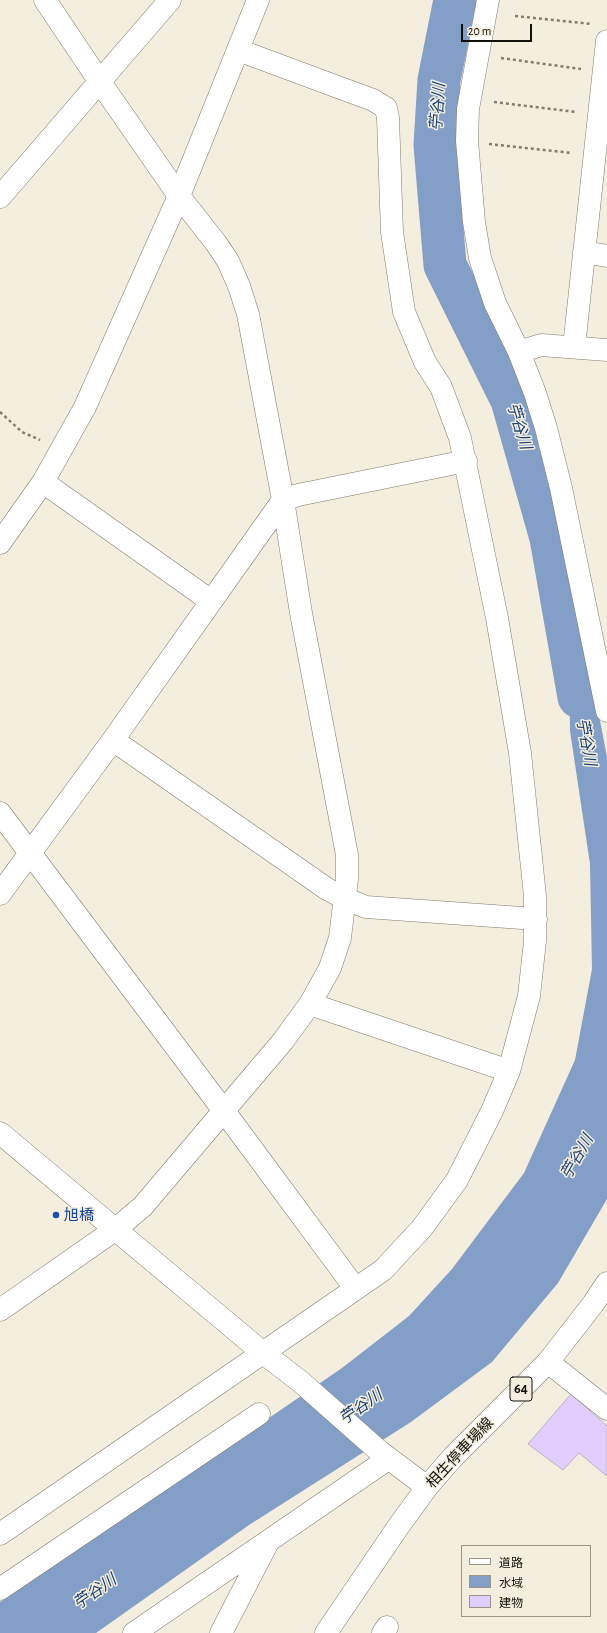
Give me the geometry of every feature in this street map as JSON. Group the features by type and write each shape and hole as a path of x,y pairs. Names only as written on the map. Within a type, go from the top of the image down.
{"street":[{"path":"0,1310 116,1229 142,1206 283,1041 310,1004 330,968 340,938 346,899 347,855 301,613 283,500 248,314 239,286 228,261 216,243 179,196 45,0"},
{"path":"0,197 170,0"},
{"path":"0,543 43,482 85,407 179,196 258,0"},
{"path":"488,0 468,109 467,141 474,222 480,258 495,303 519,352 536,393 550,443 562,496 607,711"},
{"path":"574,347 604,72 603,33"},
{"path":"0,1534 383,1270 422,1228 457,1180 492,1111 509,1071 529,996 536,941 536,896 520,753 497,618 466,461 460,438 441,387 425,362 404,312 392,232 388,118 386,108 373,100 238,50"},
{"path":"584,252 607,256"},
{"path":"519,352 541,345 607,350"},
{"path":"0,894 113,740 283,500 298,495 466,461"},
{"path":"43,482 211,601"},
{"path":"113,740 327,889 346,899 366,907 536,919"},
{"path":"0,813 355,1288"},
{"path":"310,1004 509,1071"},
{"path":"0,1133 262,1352 301,1382 384,1455 427,1487"},
{"name":"相生停車場線","path":"326,1633 427,1487 453,1457 548,1362 593,1304 607,1283"},
{"path":"548,1362 607,1409"},
{"path":"0,1589 259,1414"},
{"path":"134,1633 270,1539 384,1455"},
{"path":"221,1633 270,1539"}],"path":[{"path":"515,16 603,33"},
{"path":"479,55 604,72"},
{"path":"494,102 599,115"},
{"path":"467,141 595,155"},
{"path":"0,412 22,432 50,444 64,445"}],"water":[{"path":"568,583 591,674 607,757 607,1199 558,1283 492,1362 411,1422 249,1525 96,1633 0,1633 0,1602 342,1368 409,1316 452,1269 524,1173 575,1060 592,969 590,864 570,731"}],"building":[{"path":"571,1394 607,1426 607,1476 579,1453 563,1470 528,1444"}],"waterway":[{"name":"苧谷川","path":"455,0 439,80 435,145 445,265 512,400 551,538 579,697"}],"place":[{"name":"旭橋","path":"56,1215"}]}
